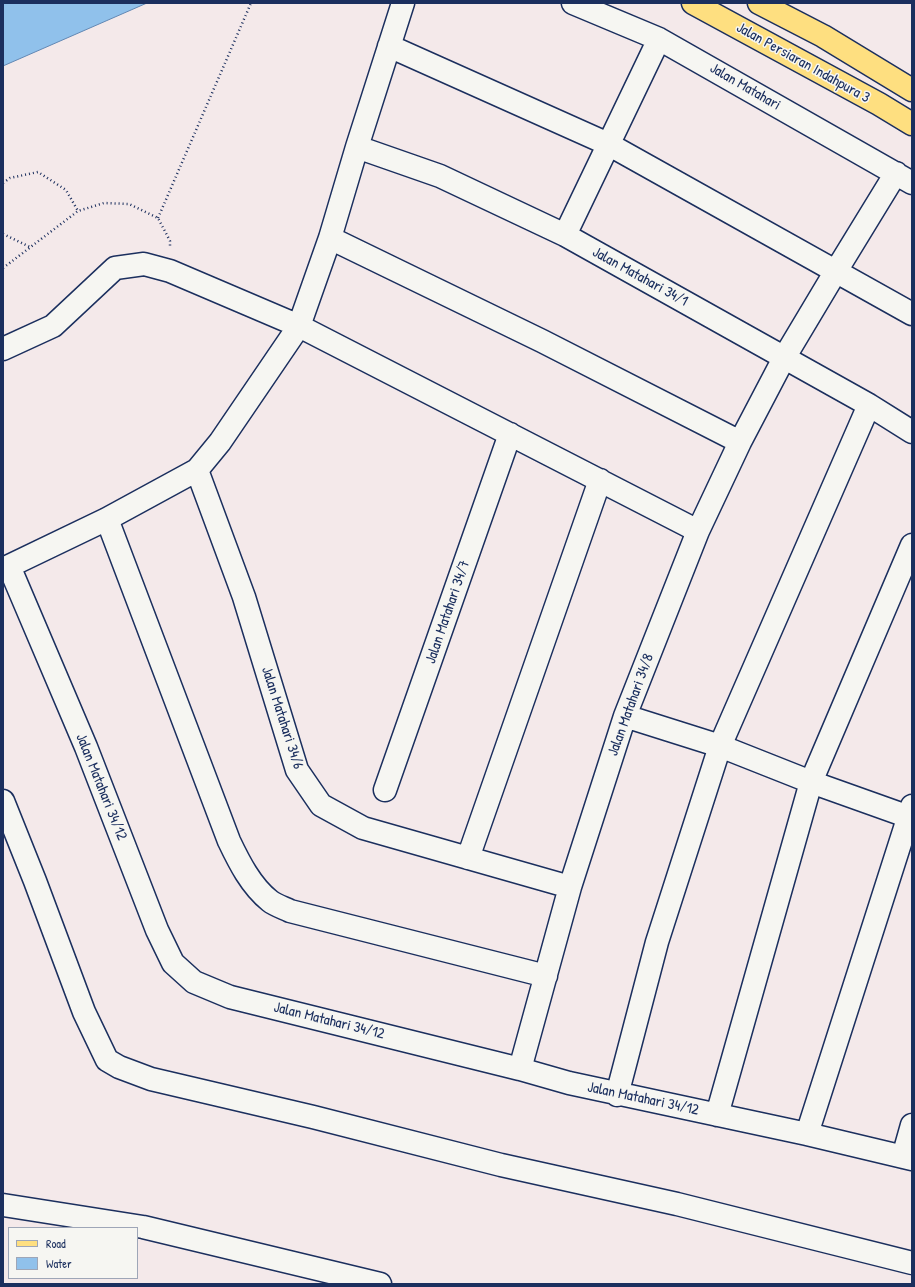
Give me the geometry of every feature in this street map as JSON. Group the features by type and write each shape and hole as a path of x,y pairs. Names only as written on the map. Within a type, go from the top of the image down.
{"main road":[{"name":"Jalan Persiaran Indahpura 3","path":"693,3 879,104 912,124"},
{"name":"Jalan Persiaran Indahpura 3","path":"759,3 824,36 912,90"}],"street":[{"path":"6,567 107,519 197,470 220,442 300,326 330,238 357,147 404,3"},
{"name":"Jalan Matahari","path":"573,3 659,39 904,178"},
{"path":"564,235 659,39"},
{"path":"389,46 608,144 912,314"},
{"name":"Jalan Matahari 34/1","path":"357,147 440,176 564,235 869,406 912,432"},
{"name":"Jalan Matahari 34/8","path":"520,1069 570,887 625,716 698,531 740,442 784,358 836,271 904,178"},
{"path":"330,238 542,341 740,442"},
{"path":"3,349 53,326 115,268 144,264 170,271 300,326 698,531"},
{"path":"618,1095 657,942 720,746 869,406"},
{"name":"Jalan Matahari 34/7","path":"385,790 510,434"},
{"name":"Jalan Matahari 34/6","path":"197,470 244,597 297,770 321,805 363,828 570,887"},
{"path":"468,858 600,480"},
{"path":"107,519 229,841 241,865 253,883 270,901 290,911 546,976"},
{"path":"717,1115 811,782 912,545"},
{"name":"Jalan Matahari 34/12","path":"6,567 86,748 157,930 173,963 194,982 230,997 520,1069 569,1083 618,1095 807,1134 907,1158"},
{"path":"625,716 720,746 811,782 911,814 807,1134"},
{"path":"3,801 35,881 84,1012 107,1060 120,1067 151,1079 313,1117 500,1165 677,1204 912,1263"},
{"path":"907,1158 912,1124"},
{"path":"3,1204 137,1227"},
{"path":"138,1227 380,1284"}],"path":[{"path":"158,218 252,3"},
{"path":"3,183 10,178 38,172 66,190 78,211"},
{"path":"3,268 78,211 104,203 129,204 158,218 170,242 170,271"},
{"path":"3,234 30,247"}],"water":[{"path":"3,3 147,3 3,66"}]}
